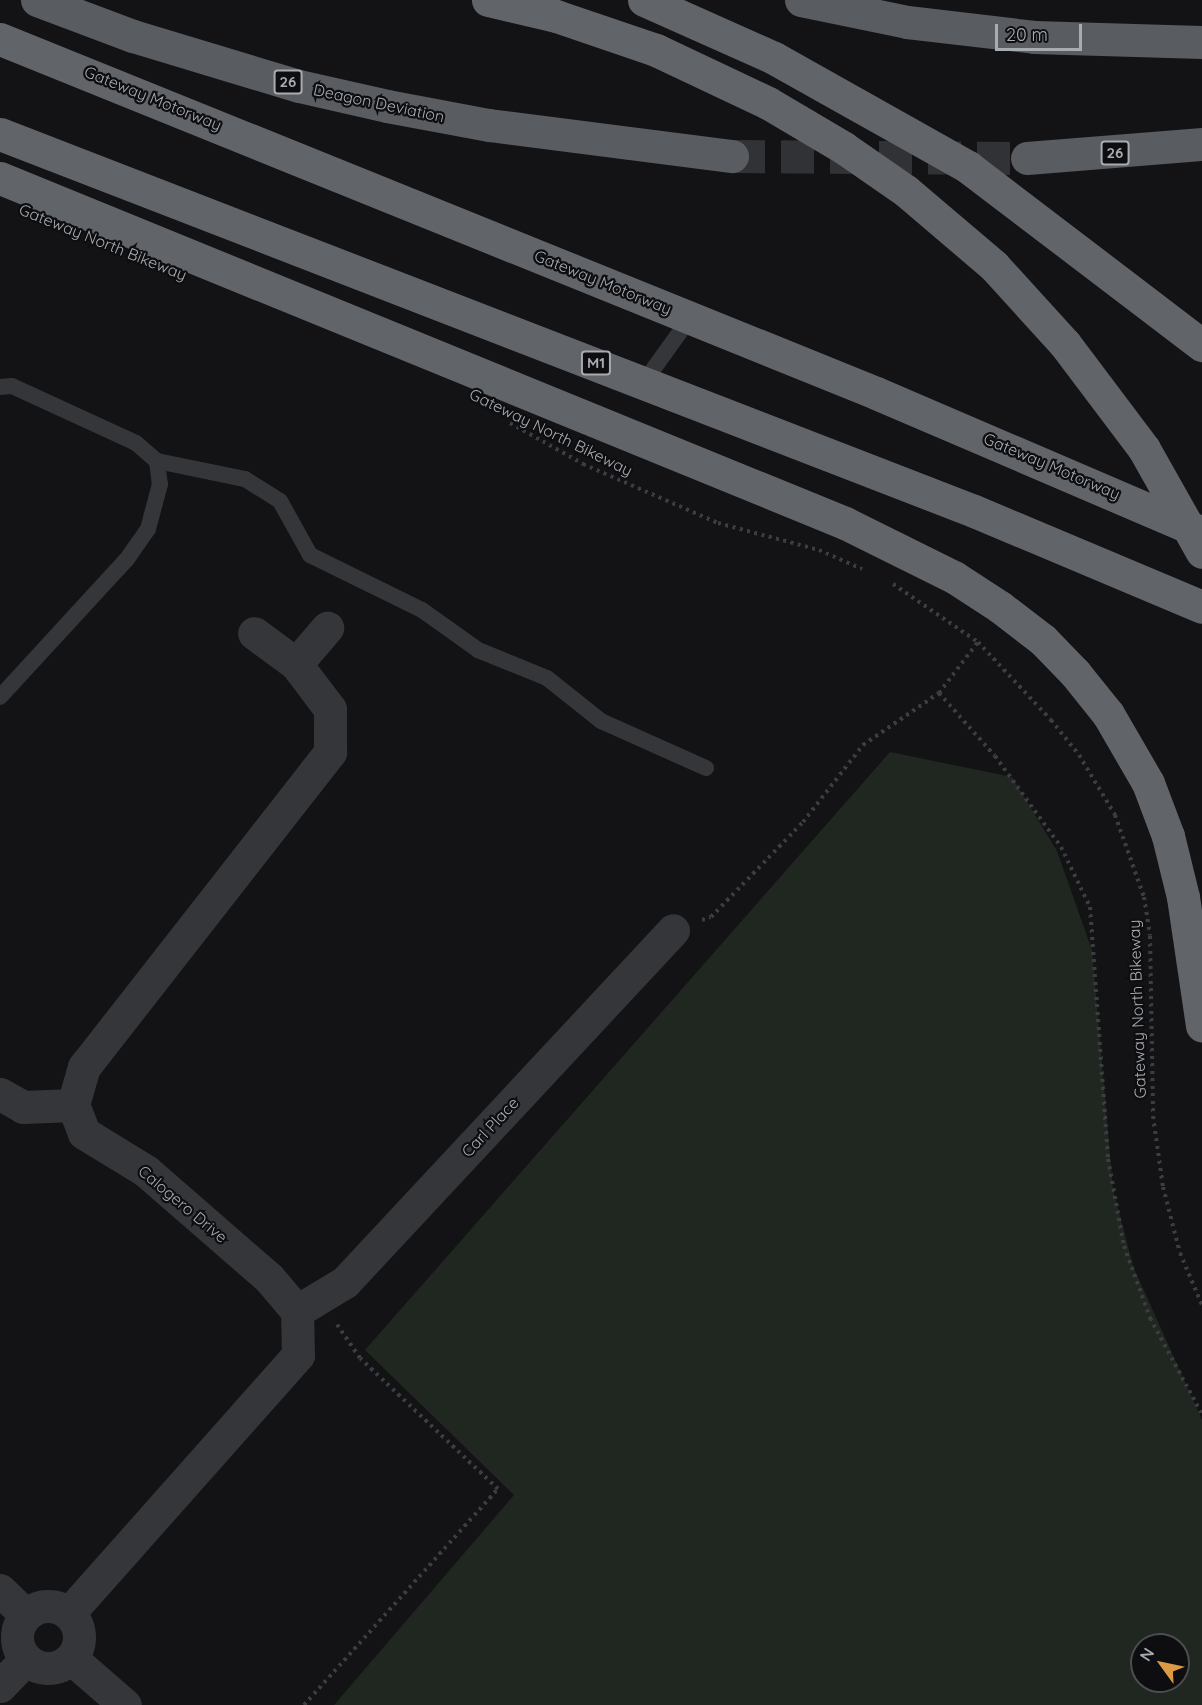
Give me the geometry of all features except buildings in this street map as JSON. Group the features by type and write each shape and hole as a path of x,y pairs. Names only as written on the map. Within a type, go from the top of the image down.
{"highway":[{"name":"Deagon Deviation","path":"37,0 133,36 299,86 489,125 732,156"},
{"path":"488,0 556,16 656,50 768,103 844,148 906,191 994,266 1065,344 1126,423 1202,552"},
{"path":"644,0 774,58 968,167 1202,345"},
{"path":"801,0 908,22 1034,37 1202,42"},
{"name":"Gateway Motorway","path":"0,39 1081,478 1202,533"},
{"name":"M1","path":"0,134 974,511 1202,607"},
{"name":"26","path":"1027,158 1202,144"},
{"path":"0,178 845,523 954,577 999,607 1043,640 1075,673 1108,714 1148,783 1168,836 1183,897 1202,1026"}],"street":[{"path":"296,664 327,628"},
{"path":"0,1094 23,1107 73,1105 84,1067 330,752 330,709 296,664 254,633"},
{"name":"Carl Place","path":"308,1304 345,1282 673,930"},
{"name":"Calogero Drive","path":"73,1105 84,1133 146,1171 269,1278 308,1304"},
{"path":"69,1613 298,1354 308,1304"},
{"path":"0,1590 26,1615"},
{"path":"52,1606 69,1613 79,1630 77,1650 72,1659 63,1665 43,1669 25,1660 19,1651 16,1632 26,1615 52,1606"},
{"path":"72,1659 125,1705"},
{"path":"0,1686 25,1660"}],"lane":[{"path":"644,382 690,318"},
{"path":"0,387 12,386 136,443 157,461 245,479 280,501 310,555 422,610 478,650 547,678 601,721 706,768"},
{"path":"0,697 126,560 148,529 160,484 157,461"}],"path":[{"name":"Gateway North Bikeway","path":"503,419 583,464 718,523 819,550 868,572"},
{"name":"Gateway North Bikeway","path":"888,581 978,642 1078,755 1115,815 1144,897 1150,936 1153,1116 1163,1187 1180,1253 1202,1305"},
{"path":"673,930 711,916 803,822 863,745 939,693 978,642"},
{"path":"939,693 995,756 1061,847 1090,907 1108,1159 1124,1246 1150,1318 1202,1414"},
{"path":"304,1705 498,1489 360,1358 308,1304"}],"shaded area":[{"path":"890,752 1012,777 1057,851 1092,950 1113,1189 1133,1266 1202,1420 1202,1705 334,1705 514,1495 365,1350"}],"tunnel":[{"path":"732,156 1027,158"}]}
